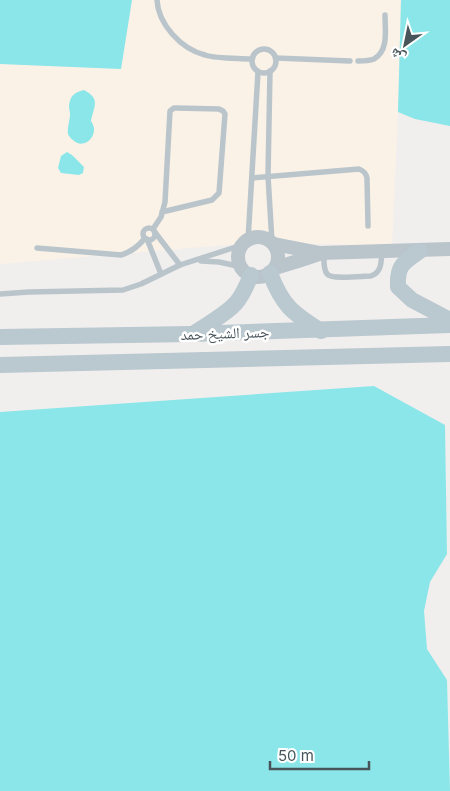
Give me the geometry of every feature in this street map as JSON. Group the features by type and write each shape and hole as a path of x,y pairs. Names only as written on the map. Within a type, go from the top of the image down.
{"main road":[{"path":"420,251 400,267 398,287 412,300 450,320"},
{"path":"273,270 276,290 289,308 297,316 321,330"},
{"path":"194,334 225,314 236,302 245,290 246,271"},
{"name":"جسر الشيخ حمد","path":"0,337 194,334 450,325"},
{"name":"جسر الشيخ حمد","path":"0,365 450,354"}],"street":[{"path":"322,253 273,270 264,276 258,276 246,271 239,262 240,250 245,243 257,237 267,239 273,243 322,253 450,249"},
{"path":"273,243 277,249 278,256 278,262 273,270"}],"lane":[{"path":"157,0 157,9 167,28 189,48 206,56 252,59"},
{"path":"358,61 374,59 381,53 384,44 385,15"},
{"path":"261,49 270,51 276,58 275,66 266,73 258,72 253,67 253,55 261,49"},
{"path":"276,58 350,61"},
{"path":"270,71 268,176 273,243"},
{"path":"0,294 123,290 141,284 180,265 245,243 252,178 258,72"},
{"path":"154,230 165,202 170,112 174,108 219,109 223,111 225,114 219,193 212,200 162,212"},
{"path":"252,178 362,170 367,178 368,226"},
{"path":"161,274 143,233 146,229 151,228 154,230 180,265"},
{"path":"37,248 121,255 135,249 146,238"},
{"path":"322,253 324,269 328,275 372,276 380,270 382,252"},
{"path":"196,260 219,262 246,271"}],"shaded area":[{"path":"132,0 401,0 392,246 262,242 0,264 0,64 121,69"}],"water":[{"path":"0,0 132,0 121,69 0,64"},
{"path":"401,0 450,0 450,126 415,119 398,112"},
{"path":"84,90 93,97 95,103 91,121 94,132 87,142 80,144 72,140 68,134 69,105 74,95"},
{"path":"67,152 84,167 83,173 79,175 61,173 58,168 61,156"},
{"path":"374,386 445,425 447,554 430,582 424,611 427,649 447,680 450,791 0,791 0,412"}]}
